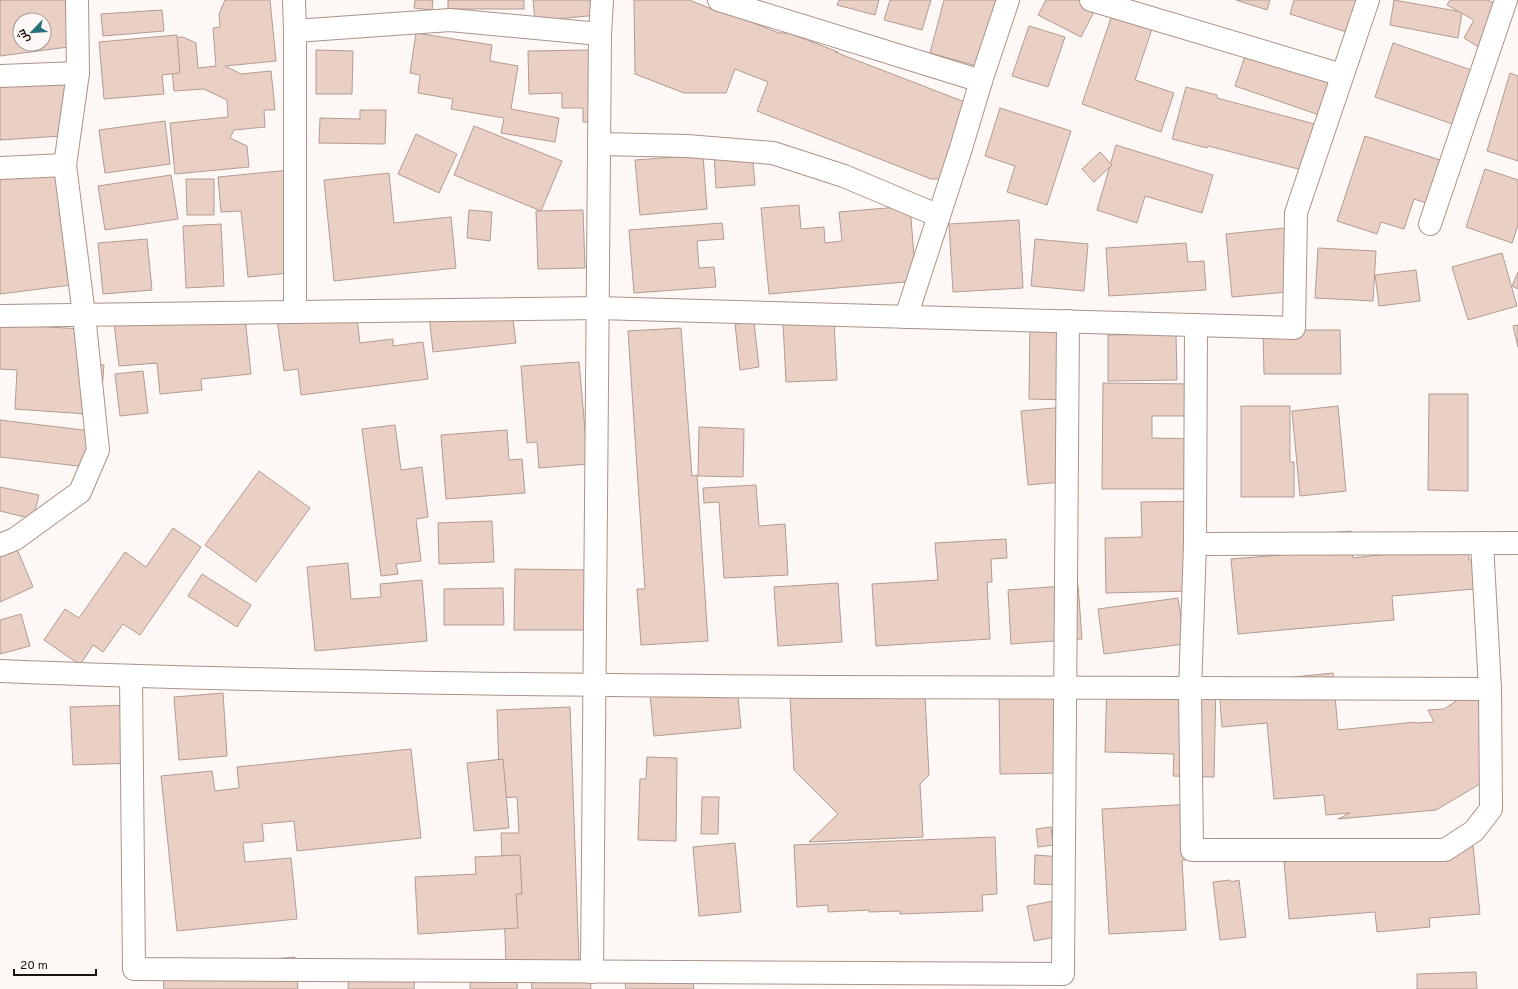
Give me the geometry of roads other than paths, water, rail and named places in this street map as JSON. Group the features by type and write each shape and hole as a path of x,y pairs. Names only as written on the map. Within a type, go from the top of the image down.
{"street":[{"path":"0,545 15,539 80,492 98,450 84,315 65,165 78,73 77,0"},
{"path":"294,0 295,312"},
{"path":"592,972 600,34 602,0"},
{"path":"719,0 981,81"},
{"path":"906,316 1008,0"},
{"path":"1091,0 1342,75"},
{"path":"0,316 598,308 1294,328 1296,213 1368,0"},
{"path":"1430,224 1506,0"},
{"path":"295,31 450,20 600,34"},
{"path":"0,76 78,73"},
{"path":"600,144 687,146 773,153 844,176 939,216"},
{"path":"0,168 65,165"},
{"path":"131,676 134,969 1063,974 1068,321"},
{"path":"1196,325 1195,544 1190,690 1192,850 1445,850 1474,832 1491,809 1490,689 1482,543"},
{"path":"1195,544 1518,543"},
{"path":"0,671 131,676 595,686 1190,690 1490,689"}]}
